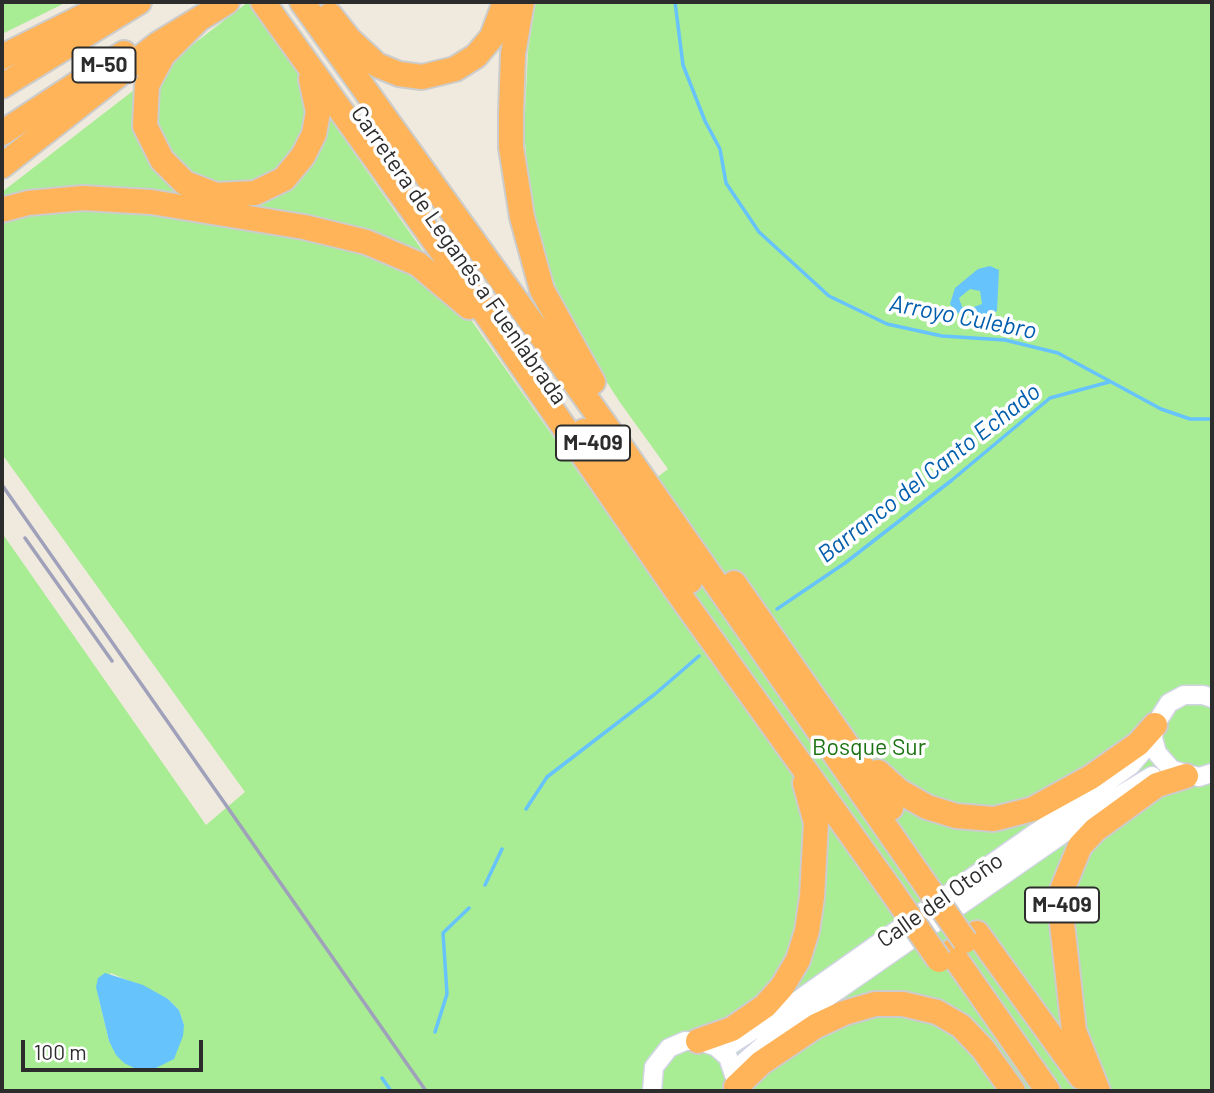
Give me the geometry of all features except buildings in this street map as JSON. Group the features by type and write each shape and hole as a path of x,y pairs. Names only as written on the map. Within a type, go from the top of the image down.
{"highway":[{"path":"2,57 112,2"},
{"name":"M-50","path":"2,86 139,2"},
{"path":"2,166 203,11 227,2"},
{"name":"Carretera de Leganés a Fuenlabrada","path":"302,2 621,447 911,880"},
{"path":"319,2 349,38 377,65 399,74 422,77 443,73 476,55 492,37 505,2"},
{"name":"M-409","path":"319,2 426,156 593,382 847,742 911,880"},
{"path":"522,2 513,54 511,114 513,158 522,216 542,290 593,382"},
{"name":"Carretera de Leganés a Fuenlabrada","path":"270,4 911,880 958,947 1048,1091"},
{"name":"M-409","path":"270,4 309,71 471,292 806,784 816,823 812,897 807,931 798,960 782,988 765,1006 706,1043"},
{"path":"203,11 163,55 147,85 145,126 162,160 185,183 216,195 255,193 284,179 303,156 314,134 318,112 309,71"},
{"name":"M-50","path":"2,133 80,79 203,11"},
{"path":"2,210 27,203 83,198 151,202 304,227 366,242 418,264 464,300 589,467"},
{"name":"M-409","path":"676,590 911,880"},
{"name":"M-409","path":"847,742 899,791 927,807 956,816 994,819 1033,809 1091,777 1154,731"},
{"name":"M-409","path":"1098,1091 1074,1031 1061,914 1062,890 1080,846 1095,830 1157,785 1179,773"},
{"name":"M-409","path":"958,947 1032,1091"},
{"name":"M-409","path":"958,947 1071,1091"},
{"name":"M-409","path":"958,947 1092,1091"},
{"path":"735,1083 816,1027 844,1013 875,1004 903,1004 937,1012 961,1026 983,1049 1013,1091"}],"street":[{"name":"Calle del Otoño","path":"652,1091 654,1067 669,1048 685,1041 732,1044 774,1017 1130,766 1169,703 1184,695 1212,698"},
{"path":"1154,731 1157,754 1179,773"},
{"name":"Calle del Otoño","path":"735,1083 782,1029 1107,803 1150,777 1179,773 1212,773"},
{"path":"706,1043 728,1057 735,1083"}],"green space":[{"path":"2,2 67,2 2,34"},
{"name":"Bosque Sur","path":"248,2 608,515 668,469 619,401 568,321 545,256 531,199 524,133 528,51 536,2 1212,2 1212,1091 2,1091 2,533 206,825 245,792 2,454 2,192","holes":["111,973 168,999 179,1010 184,1025 124,1063 109,1041 98,995"]}],"water":[{"path":"990,266 999,270 997,311 988,316 956,313 950,304 955,288 978,269","holes":["970,289 980,291 982,304 971,308 962,307 959,298"]},
{"path":"105,973 143,985 168,999 179,1010 184,1025 183,1036 174,1059 156,1068 138,1070 124,1063 116,1055 109,1041 96,987 98,978"}],"waterway":[{"name":"Arroyo Culebro","path":"675,2 683,65 705,121 720,149 726,183 759,232 829,296 887,324 942,336 1005,340 1058,353 1161,409 1190,419 1212,419"},
{"name":"Barranco del Canto Echado","path":"777,609 845,563 952,480 1050,398 1109,382"},
{"name":"Barranco del Canto Echado","path":"526,809 547,777 655,694 699,656"},
{"name":"Barranco del Canto Echado","path":"485,885 502,849"},
{"name":"Barranco del Canto Echado","path":"435,1032 447,994 443,933 469,908"},
{"name":"Barranco del Canto Echado","path":"382,1078 391,1091"}],"railway":[{"path":"2,485 426,1091"},
{"path":"25,538 112,661"}]}
